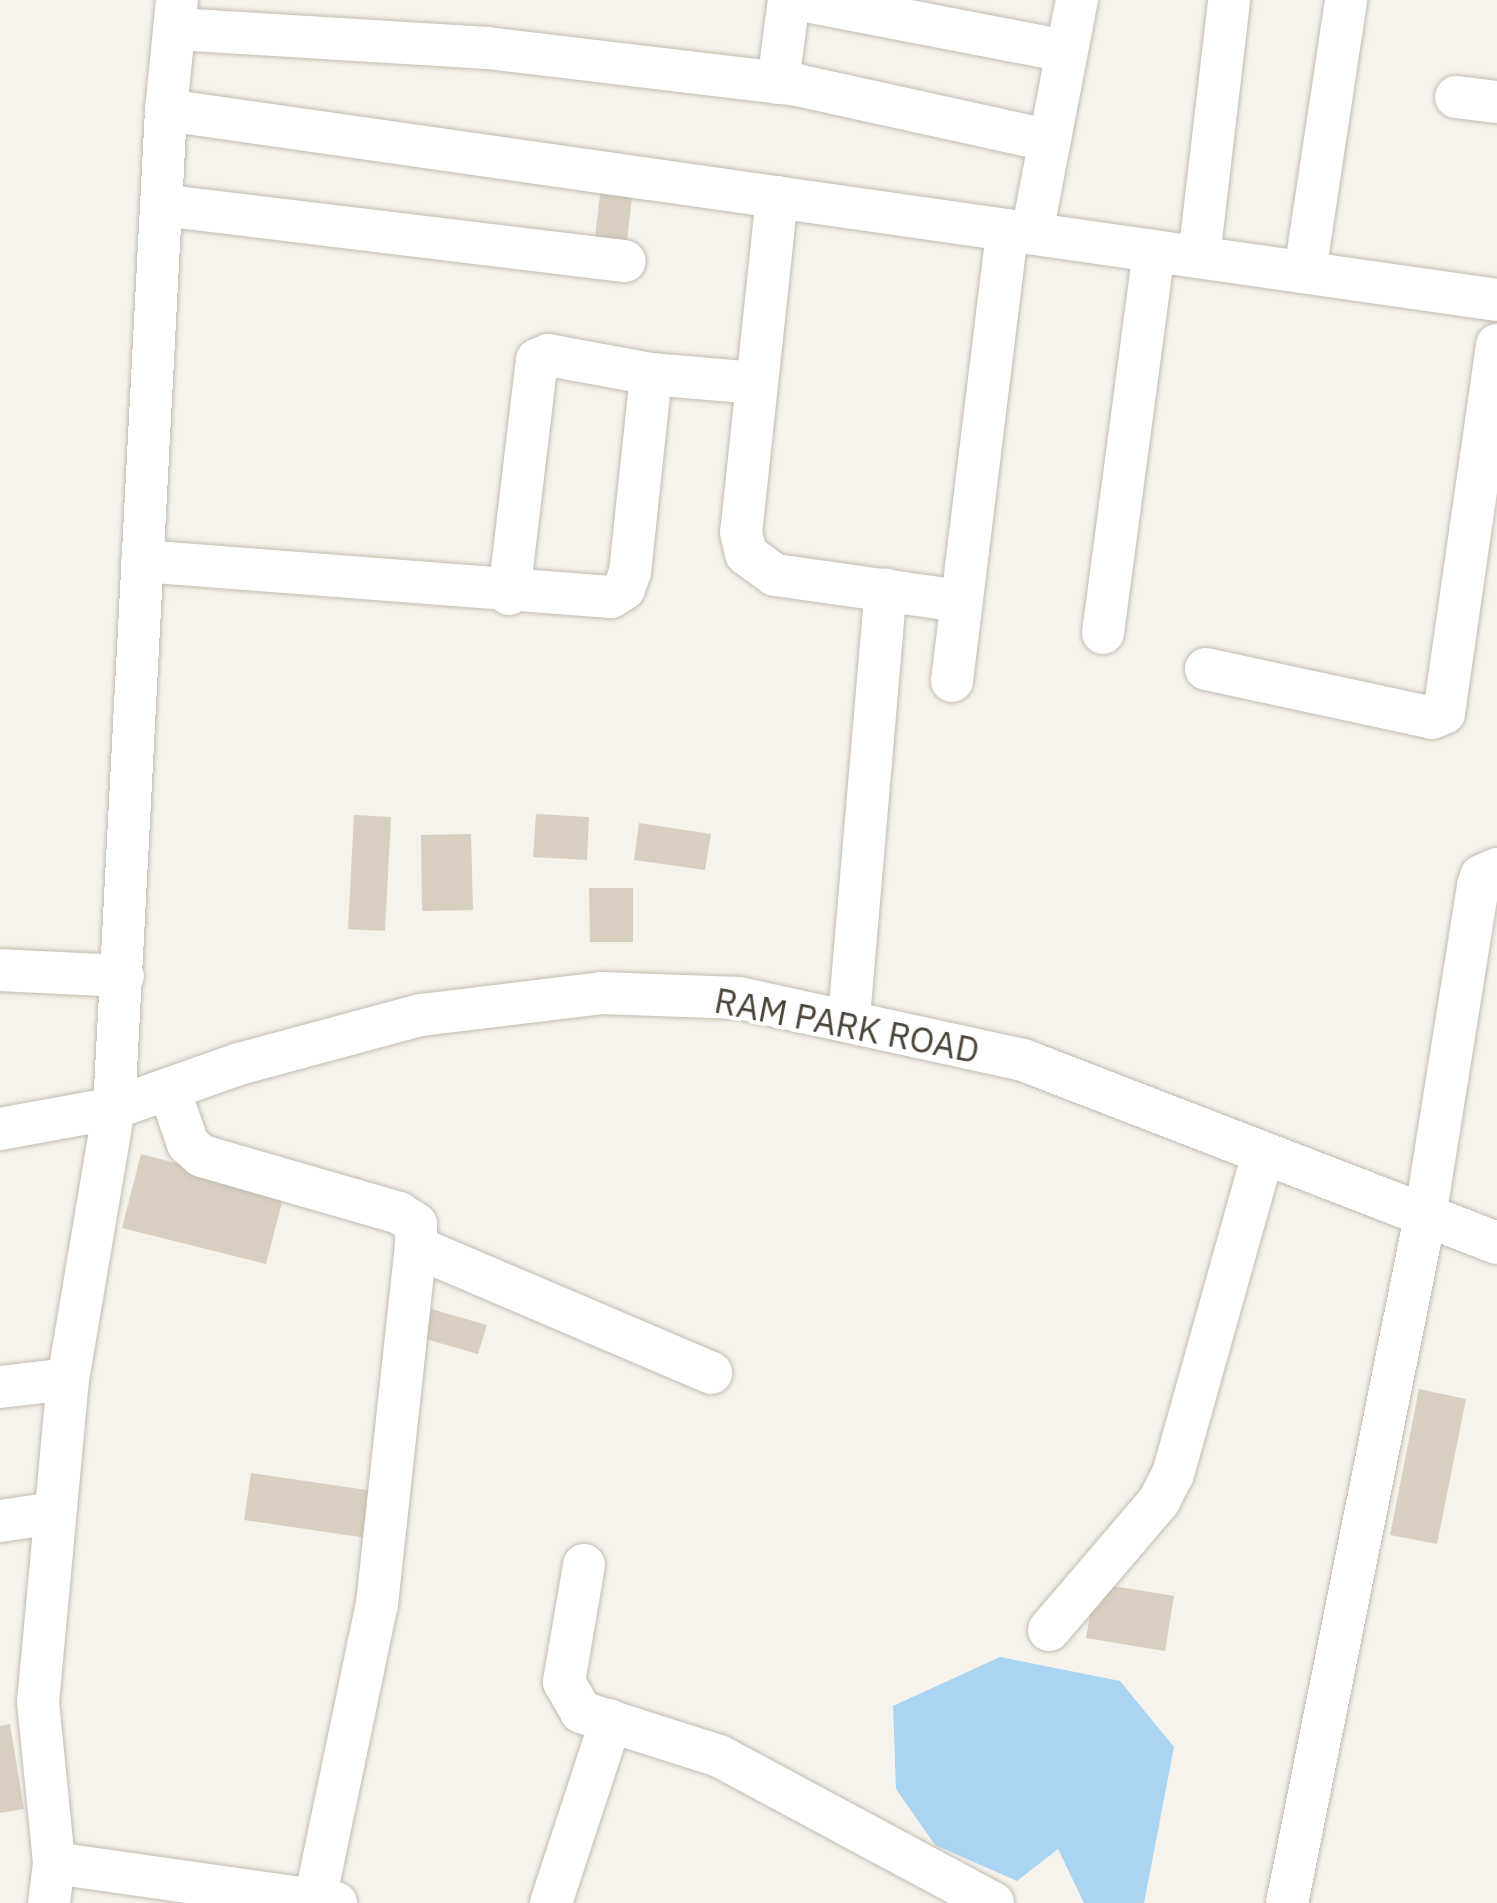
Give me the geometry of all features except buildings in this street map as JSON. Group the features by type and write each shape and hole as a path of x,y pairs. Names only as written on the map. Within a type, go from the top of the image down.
{"street":[{"path":"778,83 789,0"},
{"path":"800,0 1066,51"},
{"path":"952,681 960,601 1019,232 1048,140 1077,0"},
{"path":"1199,257 1229,0"},
{"path":"1305,272 1346,0"},
{"path":"169,1088 188,1144 202,1156 400,1213 416,1224 378,1604 315,1901 52,1883 38,1702 68,1379 114,1108 166,110 177,14 778,83 1048,140"},
{"path":"166,110 1497,300"},
{"path":"777,197 741,532 746,554 775,575 960,601"},
{"path":"161,205 625,260"},
{"path":"1103,633 1154,251"},
{"path":"1206,670 1432,718 1444,713 1497,344"},
{"path":"509,594 537,360 548,355 651,374 756,383"},
{"path":"142,561 593,599 624,589 651,374"},
{"path":"850,1018 886,590"},
{"path":"1287,1903 1425,1218 1478,886 1481,876 1497,869"},
{"path":"0,970 123,976"},
{"name":"RAM PARK ROAD","path":"0,1129 114,1108 169,1088 421,1015 602,993 739,998 850,1018 1023,1060 1497,1243"},
{"path":"1049,1630 1160,1501 1173,1474 1262,1154"},
{"path":"416,1247 711,1372"},
{"path":"0,1387 68,1379"},
{"path":"0,1521 54,1513"},
{"path":"584,1565 565,1694 581,1712 719,1756 780,1785 993,1903"},
{"path":"551,1903 611,1721"}],"water":[{"path":"1000,1657 1120,1681 1174,1747 1144,1903 1084,1903 1058,1849 1017,1881 935,1845 896,1789 893,1706"}]}
